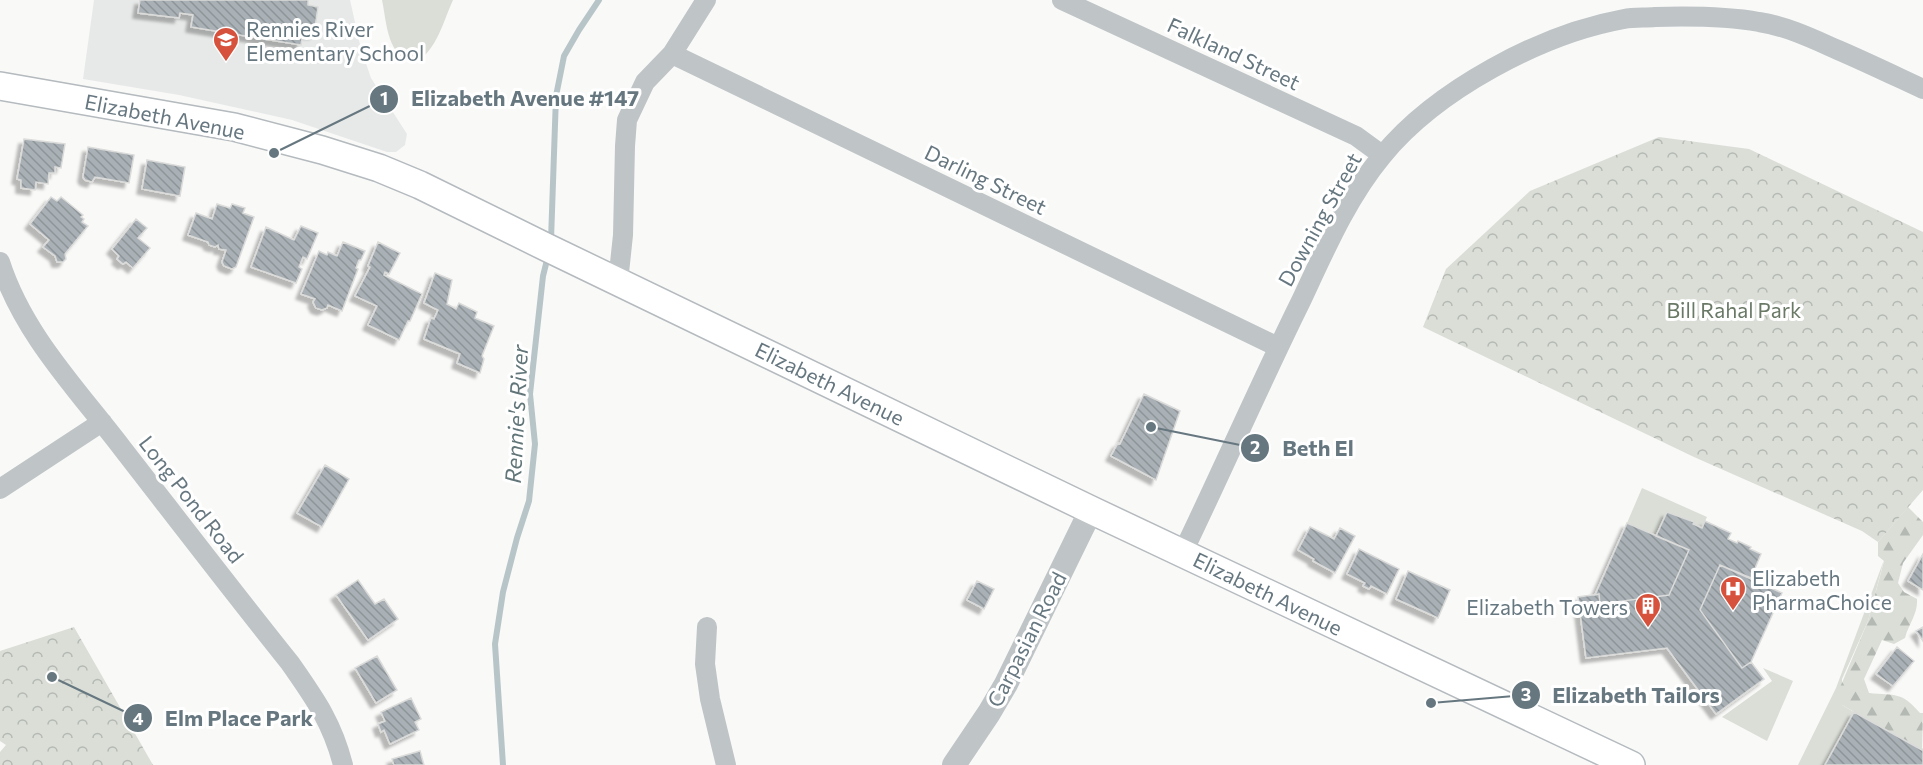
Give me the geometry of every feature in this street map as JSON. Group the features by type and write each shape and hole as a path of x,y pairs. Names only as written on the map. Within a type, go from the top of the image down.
{"main road":[{"name":"Elizabeth Avenue","path":"0,86 234,127 322,150 379,168 420,185 1091,510 1631,765"}],"street":[{"path":"618,282 623,235 627,120 645,82 672,54 706,0"},
{"name":"Falkland Street","path":"1062,0 1356,136 1383,155"},
{"name":"Downing Street","path":"1183,552 1329,242 1363,184 1383,155 1408,128 1438,104 1505,61 1623,9 1761,22 1819,41 1923,89"},
{"name":"Darling Street","path":"672,54 1278,347"},
{"name":"Long Pond Road","path":"0,262 17,304 60,372 102,422 290,663 313,696 330,726 343,765"},
{"path":"0,489 102,422"},
{"name":"Carpasian Road","path":"956,764 1006,684 1091,510"},
{"path":"707,627 705,664 710,699 726,765"}],"shaded area":[{"name":"Rennies River Elementary School","path":"94,0 350,0 361,49 371,78 407,134 405,145 396,152 387,152 292,120 179,95 83,79"}],"green space":[{"path":"382,0 453,0 434,43 429,51 415,63 406,60 394,47 387,29"},
{"name":"Bill Rahal Park","path":"1659,137 1749,149 1923,232 1923,490 1878,542 1862,531 1694,457 1423,327 1446,269 1530,191"},
{"path":"1642,488 1707,517 1702,528 1693,524 1693,521 1667,512 1656,536 1627,523"},
{"path":"1908,507 1923,522 1923,535 1903,563 1898,583 1904,592 1917,599 1916,609 1905,638 1894,644 1882,640 1864,679 1869,693 1898,696 1923,713 1922,750 1842,705 1836,697 1868,621 1884,561 1878,556 1878,542"},
{"path":"1884,560 1868,621 1842,679 1842,705 1854,712 1825,765 1798,765 1836,688"},
{"path":"74,627 153,765 0,765 0,752 6,745 0,741 0,651"},
{"path":"1763,668 1793,681 1767,741 1722,717 1772,681"}],"building":[{"path":"140,0 308,0 308,5 318,7 314,34 303,33 301,45 191,27 193,15 180,13 179,18 138,13"},
{"path":"24,139 65,144 61,168 55,167 55,173 49,173 48,184 36,182 35,190 21,188 21,180 17,179"},
{"path":"88,147 134,155 129,183 95,177 92,182 85,180 83,177"},
{"path":"147,160 185,167 180,196 142,189"},
{"path":"51,197 57,201 61,197 83,215 82,222 88,226 65,254 66,259 63,262 57,262 55,256 43,247 49,240 30,224"},
{"path":"217,204 230,208 232,204 245,208 243,213 254,217 236,267 232,269 224,266 222,262 226,250 188,235 196,213 212,219"},
{"path":"136,219 147,228 138,238 150,248 133,268 117,259 119,256 112,249"},
{"path":"301,226 318,233 307,259 303,257 299,267 302,269 296,283 251,267 266,227 294,240"},
{"path":"343,242 365,251 359,260 356,268 358,269 342,311 328,305 322,310 316,308 313,302 315,299 301,294 319,251 337,256"},
{"path":"378,242 400,253 389,274 385,272 384,275 422,294 399,340 368,325 377,306 355,296 370,267 368,266"},
{"path":"435,273 452,280 447,304 456,309 459,303 477,312 475,318 494,326 482,356 484,359 480,373 457,363 460,354 424,339 431,318 434,319 438,310 424,303"},
{"path":"1144,394 1180,411 1156,480 1111,456 1118,443 1120,444"},
{"path":"325,465 349,479 322,527 297,513"},
{"name":"Elizabeth Towers","path":"1667,512 1694,522 1693,524 1702,528 1705,521 1731,533 1728,539 1737,543 1738,541 1761,554 1751,578 1720,565 1700,610 1742,668 1751,662 1764,679 1716,714 1667,648 1586,658 1578,597 1599,594 1600,604 1669,595 1689,550 1656,536"},
{"path":"1627,523 1689,550 1669,595 1600,604 1599,594 1595,595"},
{"path":"1310,527 1334,539 1340,528 1355,536 1335,573 1298,550"},
{"path":"1359,549 1399,569 1387,594 1371,586 1369,589 1363,586 1365,583 1347,574"},
{"path":"1923,554 1923,590 1908,581"},
{"path":"1720,565 1782,593 1751,662 1742,668 1700,610"},
{"path":"1408,571 1450,590 1438,618 1396,599"},
{"path":"358,580 375,604 384,599 398,619 368,640 336,595"},
{"path":"977,581 994,589 984,609 967,600"},
{"path":"1923,627 1923,641 1916,631"},
{"path":"1897,647 1914,661 1893,686 1876,674"},
{"path":"377,656 397,690 376,703 355,668"},
{"path":"411,698 421,719 415,722 419,730 390,744 384,730 381,732 378,724 385,721 381,712"},
{"path":"1854,712 1923,749 1923,765 1825,765"},
{"path":"420,751 424,765 394,765 392,759"}],"waterway":[{"name":"Rennie's River","path":"551,240 556,96 564,56 599,0"},
{"name":"Rennie's River","path":"503,765 495,644 503,592 529,501 535,444 530,394 543,276 548,256"}],"place":[{"name":"Rennies River Elementary School","path":"226,63"},
{"name":"Elizabeth Avenue #147","path":"274,153"},
{"name":"Beth El","path":"1151,427"},
{"name":"Elizabeth PharmaChoice","path":"1733,612"},
{"name":"Elizabeth Towers","path":"1648,629"},
{"name":"Elm Place Park","path":"52,677"},
{"name":"Elizabeth Tailors","path":"1431,703"}]}
